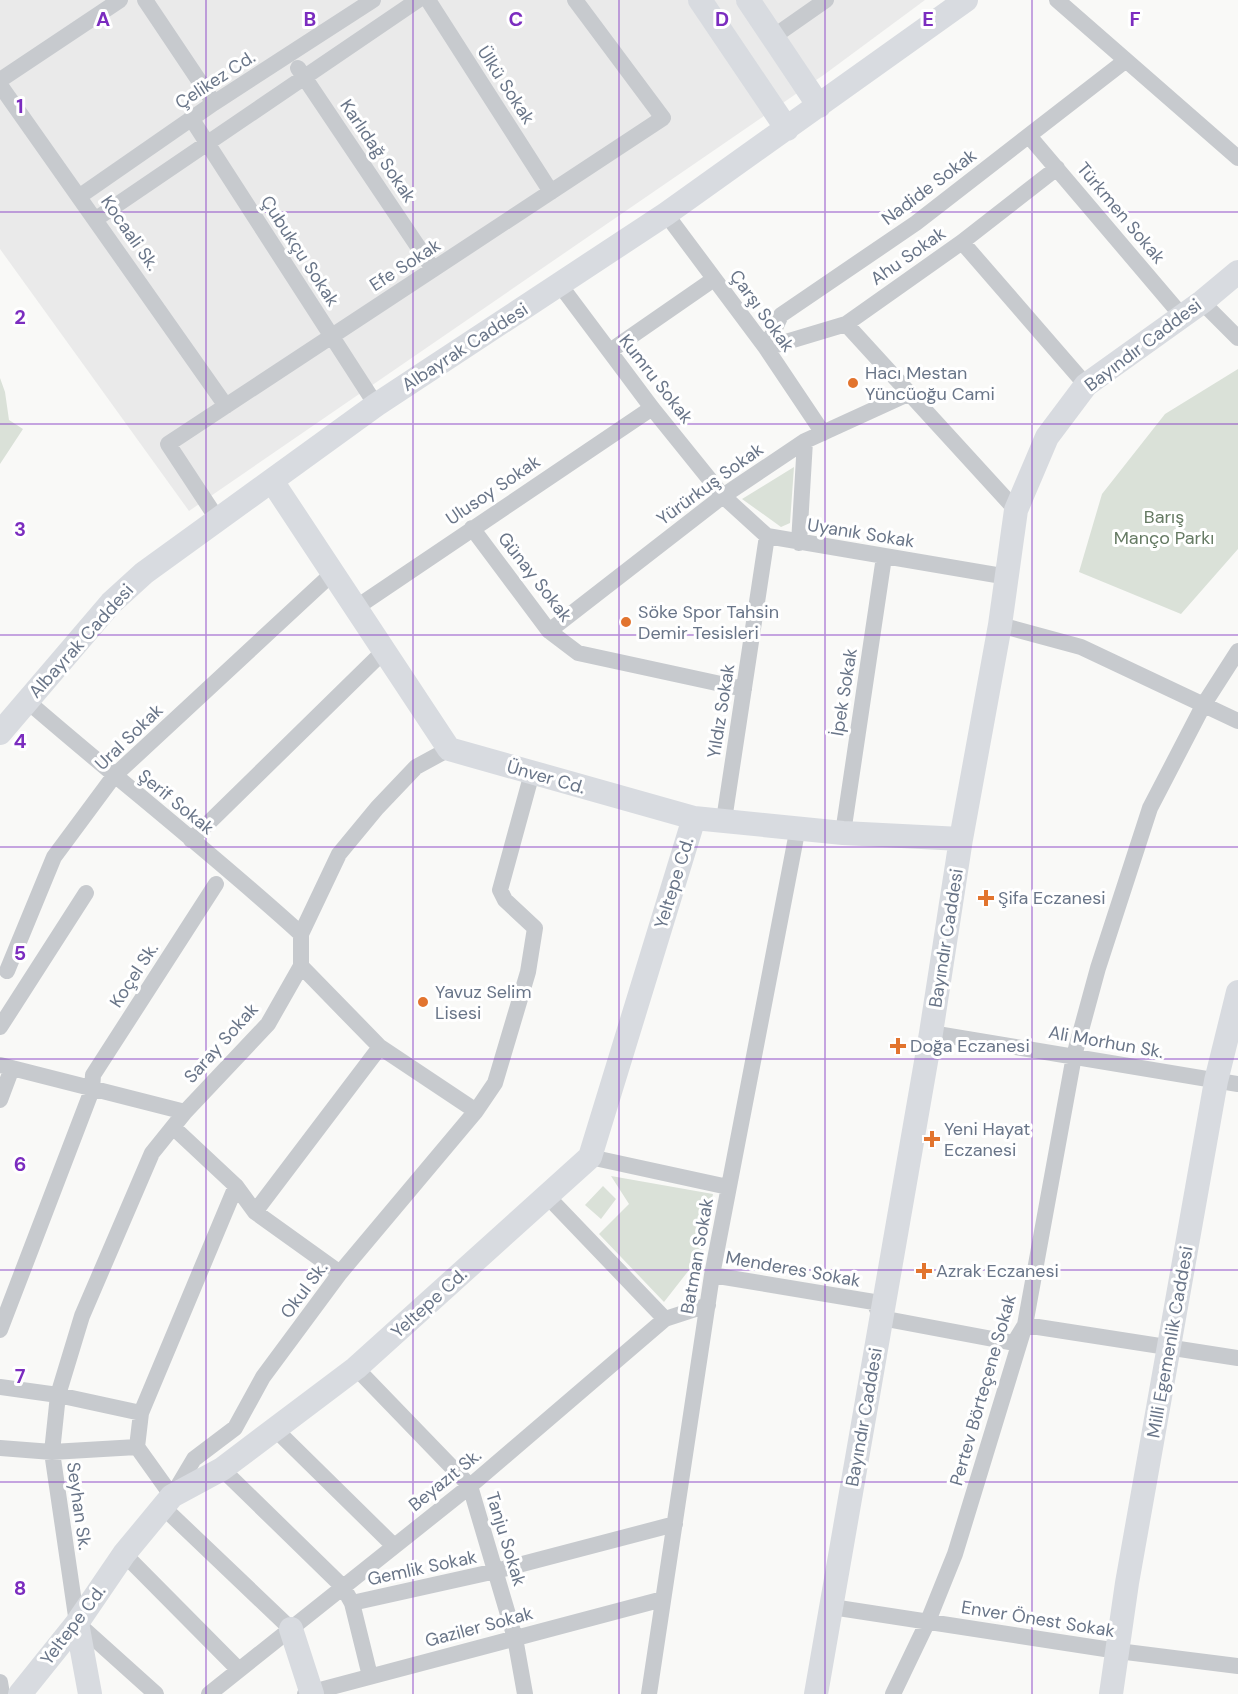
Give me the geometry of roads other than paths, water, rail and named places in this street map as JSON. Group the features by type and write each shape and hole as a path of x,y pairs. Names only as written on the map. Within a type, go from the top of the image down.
{"street":[{"path":"0,82 120,0"},
{"path":"145,0 214,103"},
{"name":"Çelikez Cd.","path":"80,196 191,118 290,56 373,0"},
{"path":"96,219 303,76 418,0"},
{"name":"Ülkü Sokak","path":"428,0 551,192"},
{"name":"Efe Sokak","path":"218,520 168,444 663,118 575,0"},
{"path":"700,0 787,129"},
{"path":"748,0 819,106"},
{"path":"773,38 826,0"},
{"name":"Albayrak Caddesi","path":"0,733 111,603 144,573 376,405 666,214 966,0"},
{"path":"1068,4 1125,61 1238,158"},
{"name":"Karlıdağ Sokak","path":"290,56 434,269"},
{"name":"Nadide Sokak","path":"766,348 781,315 916,222 1125,61"},
{"name":"Kocaali Sk.","path":"0,82 226,406"},
{"name":"Çubukçu Sokak","path":"191,118 376,405"},
{"name":"Türkmen Sokak","path":"1029,136 1182,316"},
{"name":"Ahu Sokak","path":"766,348 846,324 962,242 1057,168"},
{"name":"Çarşı Sokak","path":"666,214 766,348 823,434"},
{"path":"962,242 1086,385"},
{"name":"Bayındır Caddesi","path":"816,1694 932,1033 961,839 1008,578 1017,510 1047,437 1086,385 1202,302 1238,272"},
{"path":"610,351 714,279"},
{"name":"Kumru Sokak","path":"560,285 652,408 723,496"},
{"path":"1202,302 1238,338"},
{"path":"846,324 1017,510"},
{"name":"Yürürkuş Sokak","path":"549,631 723,496 805,441 910,393"},
{"name":"Ulusoy Sokak","path":"357,607 652,408"},
{"path":"799,543 805,441"},
{"path":"272,481 449,749"},
{"path":"723,496 766,536"},
{"name":"Günay Sokak","path":"472,528 549,631 578,653 744,689"},
{"name":"Uyanık Sokak","path":"766,536 1008,578"},
{"name":"Yıldız Sokak","path":"724,820 766,536"},
{"name":"İpek Sokak","path":"843,833 884,557"},
{"name":"Ural Sokak","path":"4,969 54,857 114,776 333,572"},
{"path":"1000,625 1081,647 1238,721"},
{"path":"191,840 385,650"},
{"name":"Pertev Börteçene Sokak","path":"893,1694 928,1621 955,1554 1025,1325 1074,1056 1098,968 1150,808 1204,704 1238,651"},
{"name":"Şerif Sokak","path":"26,700 191,840 231,870 301,934"},
{"name":"Ünver Cd.","path":"449,749 694,818 843,833 961,839"},
{"name":"Saray Sokak","path":"58,1395 82,1316 152,1153 174,1128 184,1112 268,1024 301,966 301,934 339,854 377,808 416,767 449,749"},
{"name":"Okul Sk.","path":"167,1501 194,1459 235,1428 263,1377 340,1273 476,1111 495,1083 528,972 535,928 505,900 500,890 532,773"},
{"name":"Yeltepe Cd.","path":"20,1694 77,1623 124,1554 167,1501 222,1469 277,1431 356,1368 590,1157 694,818"},
{"name":"Batman Sokak","path":"649,1694 711,1275 798,827"},
{"name":"Koçel Sk.","path":"0,1330 92,1090 93,1075 216,884"},
{"path":"0,1027 86,893"},
{"path":"301,966 380,1047 476,1111"},
{"path":"4,969 32,978"},
{"name":"Milli Egemenlik Caddesi","path":"1111,1694 1169,1348 1227,1082 1238,992"},
{"name":"Ali Morhun Sk.","path":"932,1033 1227,1082"},
{"path":"255,1212 380,1047"},
{"path":"0,1100 6,1067 184,1112"},
{"path":"174,1128 236,1186 255,1212 340,1273"},
{"path":"590,1157 728,1187"},
{"path":"236,1186 141,1413 137,1447 167,1501 291,1629 309,1693"},
{"path":"548,1197 665,1319"},
{"name":"Menderes Sokak","path":"711,1275 874,1302 881,1318"},
{"name":"Beyazıt Sk.","path":"209,1694 470,1486 665,1319 708,1305"},
{"path":"881,1318 1014,1343 1025,1325 1238,1358"},
{"name":"Tanju Sokak","path":"356,1368 470,1486 515,1638 525,1694"},
{"path":"0,1387 58,1395 141,1413"},
{"name":"Seyhan Sk.","path":"58,1395 52,1452 77,1623"},
{"path":"277,1431 394,1546"},
{"path":"0,1448 52,1452 137,1447"},
{"path":"222,1469 343,1587 352,1603 370,1676"},
{"name":"Gemlik Sokak","path":"352,1603 496,1571 675,1524"},
{"path":"124,1554 239,1670"},
{"name":"Gaziler Sokak","path":"309,1693 663,1599"},
{"name":"Enver Önest Sokak","path":"832,1607 1118,1651 1238,1666"},
{"path":"77,1623 90,1694"},
{"path":"77,1623 156,1694"},
{"path":"0,1682 2,1694"}],"place":[{"name":"Hacı Mestan Yüncüoğu Cami","path":"853,383"},
{"name":"Söke Spor Tahsin Demir Tesisleri","path":"626,622"},
{"name":"Şifa Eczanesi","path":"986,898"},
{"name":"Yavuz Selim Lisesi","path":"423,1002"},
{"name":"Doğa Eczanesi","path":"898,1046"},
{"name":"Yeni Hayat Eczanesi","path":"932,1139"},
{"name":"Azrak Eczanesi","path":"924,1271"}],"park label":[{"name":"Barış Manço Parkı","path":"1164,527"}]}
